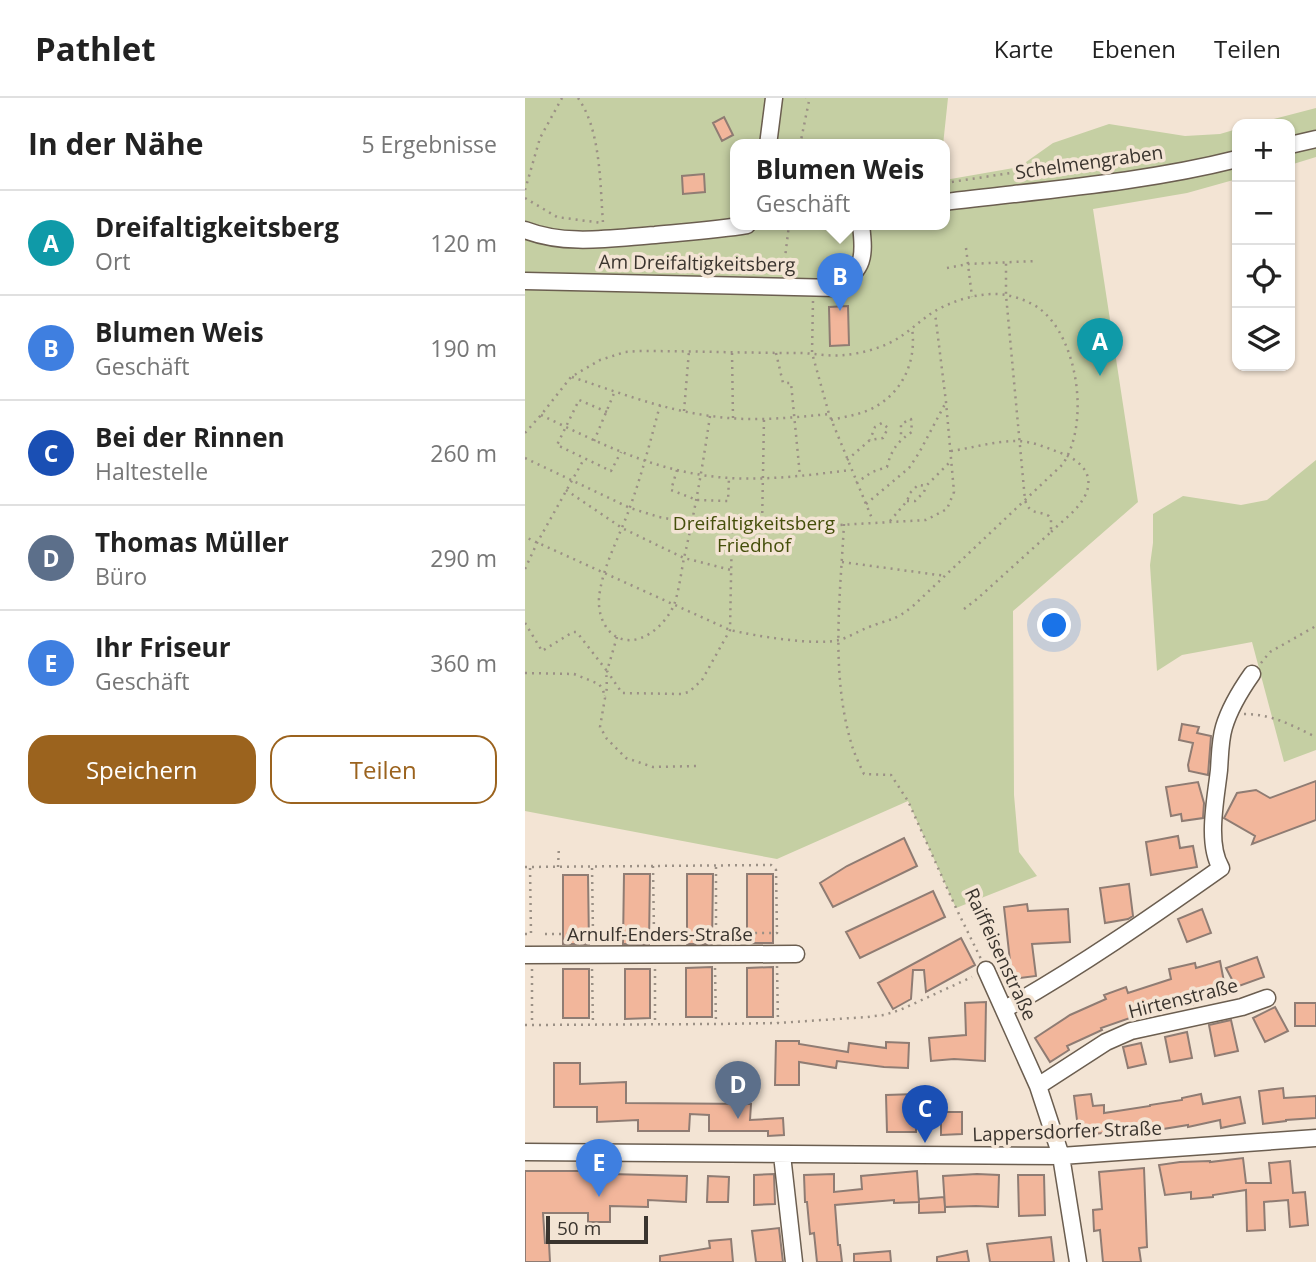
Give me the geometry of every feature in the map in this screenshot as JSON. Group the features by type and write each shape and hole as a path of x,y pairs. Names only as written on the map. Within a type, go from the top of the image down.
{"street":[{"path":"769,139 774,98"},
{"path":"1295,144 1316,139"},
{"name":"Schelmengraben","path":"950,201 1103,183 1232,160"},
{"path":"525,230 568,239 597,239 730,228"},
{"name":"Am Dreifaltigkeitsberg","path":"525,281 837,288 852,277 861,263 862,230"},
{"path":"1005,1009 1052,983 1124,936 1221,868 1213,830 1223,731 1227,717 1252,674"},
{"name":"Arnulf-Enders-Straße","path":"528,955 796,954"},
{"name":"Raiffeisenstraße","path":"986,970 1038,1086 1061,1156 1078,1262"},
{"name":"Hirtenstraße","path":"1038,1086 1106,1042 1131,1031 1242,1007 1267,998"},
{"name":"Lappersdorfer Straße","path":"525,1152 1061,1156 1316,1138"},
{"path":"782,1155 794,1262"}],"path":[{"path":"525,190 540,138 562,98"},
{"path":"525,198 557,217 603,223 595,145 586,110 577,98"},
{"path":"801,139 809,101 806,98"},
{"path":"950,182 1030,170 1054,174"},
{"path":"782,286 788,230"},
{"path":"966,248 972,297"},
{"path":"947,268 968,264 1036,261"},
{"path":"1006,262 1006,295 1025,500 1031,510 1051,518 1051,531"},
{"path":"814,287 812,353 831,420 874,522"},
{"path":"525,433 571,377 600,359 638,351 844,355 885,345 934,312 972,297 1006,295 1040,309 1054,323 1065,345 1073,365 1079,399 1073,446 1062,465 901,616 838,640 807,641 730,630 525,537"},
{"path":"525,458 630,508 692,523 787,528 926,520 947,509 954,492 934,312"},
{"path":"831,420 860,414 879,405 893,393 912,362 912,328"},
{"path":"684,411 689,351"},
{"path":"732,353 733,418"},
{"path":"776,353 783,383 791,383 800,477"},
{"path":"571,377 660,405 710,416 764,419 829,414"},
{"path":"594,441 615,391"},
{"path":"607,412 579,400 557,445 611,471 621,452"},
{"path":"866,504 909,468 946,402"},
{"path":"660,405 645,461 605,574 599,599 599,609 605,625 617,637 631,640 647,636 663,621 673,606 697,500 710,416"},
{"path":"541,415 621,452 701,475 762,479 851,470"},
{"path":"762,528 764,419"},
{"path":"856,483 872,472 887,467 889,456 901,439 912,432 911,419 901,424 901,439"},
{"path":"847,460 870,440 875,427 882,423 888,428 883,438 870,440"},
{"path":"951,451 1020,441 1069,456 1082,465 1088,474 1088,485 1079,505 964,609"},
{"path":"525,569 537,542 584,459"},
{"path":"907,501 915,501 952,460"},
{"path":"677,470 671,490 697,500 728,501 729,478"},
{"path":"890,521 918,485 926,486"},
{"path":"566,490 622,528 684,558 731,570"},
{"path":"838,640 844,524"},
{"path":"525,623 542,651 576,632 622,694 685,693 702,680 730,630 732,527"},
{"path":"842,562 946,576"},
{"path":"1252,674 1270,652 1316,626"},
{"path":"617,637 607,671 608,686 600,727 607,739 626,758 653,767 698,766"},
{"name":"Raiffeisenstraße","path":"838,640 842,698 853,749 864,774 891,775 908,801 986,970"},
{"path":"525,673 573,674 599,684 605,698"},
{"path":"1227,717 1244,713 1261,714 1316,737"},
{"path":"558,867 559,846"},
{"path":"525,867 771,865 776,870 777,933 732,933"},
{"path":"545,934 593,934 592,866"},
{"path":"607,934 653,933 653,866"},
{"path":"668,933 716,933 716,866"},
{"path":"525,934 531,934 530,867"},
{"path":"715,954 716,1024"},
{"path":"777,954 778,1023"},
{"path":"528,955 532,1026"},
{"path":"592,955 593,1025"},
{"path":"655,955 655,1025"},
{"path":"525,1026 778,1023 884,1015 986,970"}],"green space":[{"name":"Dreifaltigkeitsberg Friedhof","path":"525,98 948,98 944,139 730,139 730,230 950,230 950,179 1019,167 1053,143 1109,124 1185,136 1220,134 1232,130 1232,180 1187,193 1093,209 1138,502 1013,611 1014,795 1019,852 1037,876 956,908 908,801 777,859 525,811"},
{"path":"1316,108 1316,157 1295,163 1295,119 1274,119"},
{"path":"1316,460 1316,750 1284,762 1252,642 1182,655 1157,671 1150,565 1153,514 1183,496 1241,505 1267,500"}],"building":[{"path":"724,117 733,135 722,141 713,123"},
{"path":"704,174 705,192 683,194 682,176"},
{"path":"848,306 849,345 830,346 829,307"},
{"path":"1182,724 1199,727 1197,733 1211,736 1208,775 1189,771 1193,743 1179,740"},
{"path":"1316,781 1316,820 1252,844 1255,836 1224,818 1237,793 1256,790 1270,798"},
{"path":"1198,782 1204,803 1203,818 1182,821 1181,814 1171,816 1166,787"},
{"path":"1178,836 1180,848 1193,846 1197,867 1151,875 1146,842"},
{"path":"904,838 917,866 833,907 820,883 847,866"},
{"path":"624,874 650,874 649,944 623,944"},
{"path":"687,874 713,874 712,944 687,944"},
{"path":"747,874 773,874 773,943 747,943"},
{"path":"563,875 588,875 589,944 563,944"},
{"path":"1129,884 1133,916 1105,923 1100,888"},
{"path":"933,891 945,917 860,958 846,932"},
{"path":"1027,904 1028,911 1068,909 1070,942 1032,944 1036,976 1012,979 1004,907"},
{"path":"1202,909 1211,933 1187,942 1178,919"},
{"path":"961,938 975,965 926,992 924,970 913,970 911,999 893,1009 878,983"},
{"path":"1257,957 1264,977 1236,987 1226,968"},
{"path":"1220,961 1226,992 1202,998 1203,1002 1177,1008 1176,1002 1101,1028 1102,1030 1067,1046 1069,1050 1050,1062 1035,1038 1070,1015 1106,999 1104,995 1126,987 1128,993 1171,979 1169,969 1195,963 1196,968"},
{"path":"712,967 712,1017 686,1017 686,968"},
{"path":"773,967 773,1017 747,1017 747,968"},
{"path":"563,969 589,969 589,1018 563,1018"},
{"path":"625,969 650,969 650,1018 625,1019"},
{"path":"986,1002 985,1061 931,1061 929,1038 966,1035 965,1003"},
{"path":"1295,1003 1316,1003 1316,1026 1295,1026"},
{"path":"1275,1007 1288,1031 1265,1042 1253,1018"},
{"path":"1231,1020 1238,1051 1215,1056 1209,1025"},
{"path":"1187,1032 1192,1058 1170,1062 1165,1037"},
{"path":"776,1041 799,1041 799,1044 848,1052 849,1043 886,1048 886,1042 909,1043 908,1068 837,1061 836,1068 799,1062 799,1085 775,1085"},
{"path":"1141,1043 1146,1064 1128,1068 1123,1047"},
{"path":"554,1063 580,1063 580,1084 626,1082 626,1103 751,1104 750,1120 783,1118 784,1135 768,1136 768,1131 709,1131 709,1115 690,1114 689,1131 638,1131 638,1120 597,1122 597,1107 554,1107"},
{"path":"1283,1088 1284,1098 1316,1096 1316,1118 1263,1124 1259,1091"},
{"path":"916,1094 916,1132 887,1132 886,1095"},
{"path":"1091,1094 1093,1106 1104,1105 1104,1113 1182,1100 1201,1094 1203,1104 1240,1097 1245,1123 1221,1128 1220,1120 1120,1136 1119,1131 1079,1136 1074,1096"},
{"path":"941,1112 962,1112 962,1134 941,1135"},
{"path":"1243,1158 1246,1183 1271,1183 1269,1163 1290,1161 1293,1193 1305,1192 1308,1225 1290,1227 1288,1200 1264,1202 1265,1230 1247,1231 1246,1190 1191,1199 1191,1192 1165,1195 1159,1165"},
{"path":"1144,1168 1147,1247 1139,1248 1141,1262 1103,1262 1100,1230 1094,1231 1093,1210 1102,1209 1099,1172"},
{"path":"525,1171 610,1171 610,1174 687,1176 686,1202 648,1200 648,1207 610,1206 610,1222 588,1222 588,1213 543,1213 545,1243 549,1243 550,1262 525,1262"},
{"path":"917,1171 919,1202 894,1203 894,1200 835,1205 842,1262 817,1262 814,1233 810,1234 805,1202 804,1175 834,1174 834,1192 862,1189 861,1176"},
{"path":"774,1174 775,1204 754,1205 754,1175"},
{"path":"999,1175 998,1207 945,1207 943,1176"},
{"path":"1018,1175 1044,1175 1045,1215 1019,1216"},
{"path":"708,1176 729,1177 728,1202 707,1202"},
{"path":"944,1197 945,1212 919,1213 919,1199"},
{"path":"779,1228 783,1262 756,1262 752,1231"},
{"path":"1051,1237 1054,1262 990,1262 987,1244"},
{"path":"731,1239 733,1262 660,1262 660,1256 710,1248 709,1241"},
{"path":"890,1251 891,1262 854,1262 854,1254"},
{"path":"967,1251 969,1262 937,1262 937,1257"}],"place":[{"name":"Blumen Weis","path":"840,311"},
{"name":"Dreifaltigkeitsberg","path":"1100,376"},
{"name":"Thomas Müller","path":"738,1119"},
{"name":"Bei der Rinnen","path":"925,1143"},
{"name":"Ihr Friseur","path":"599,1197"}]}
